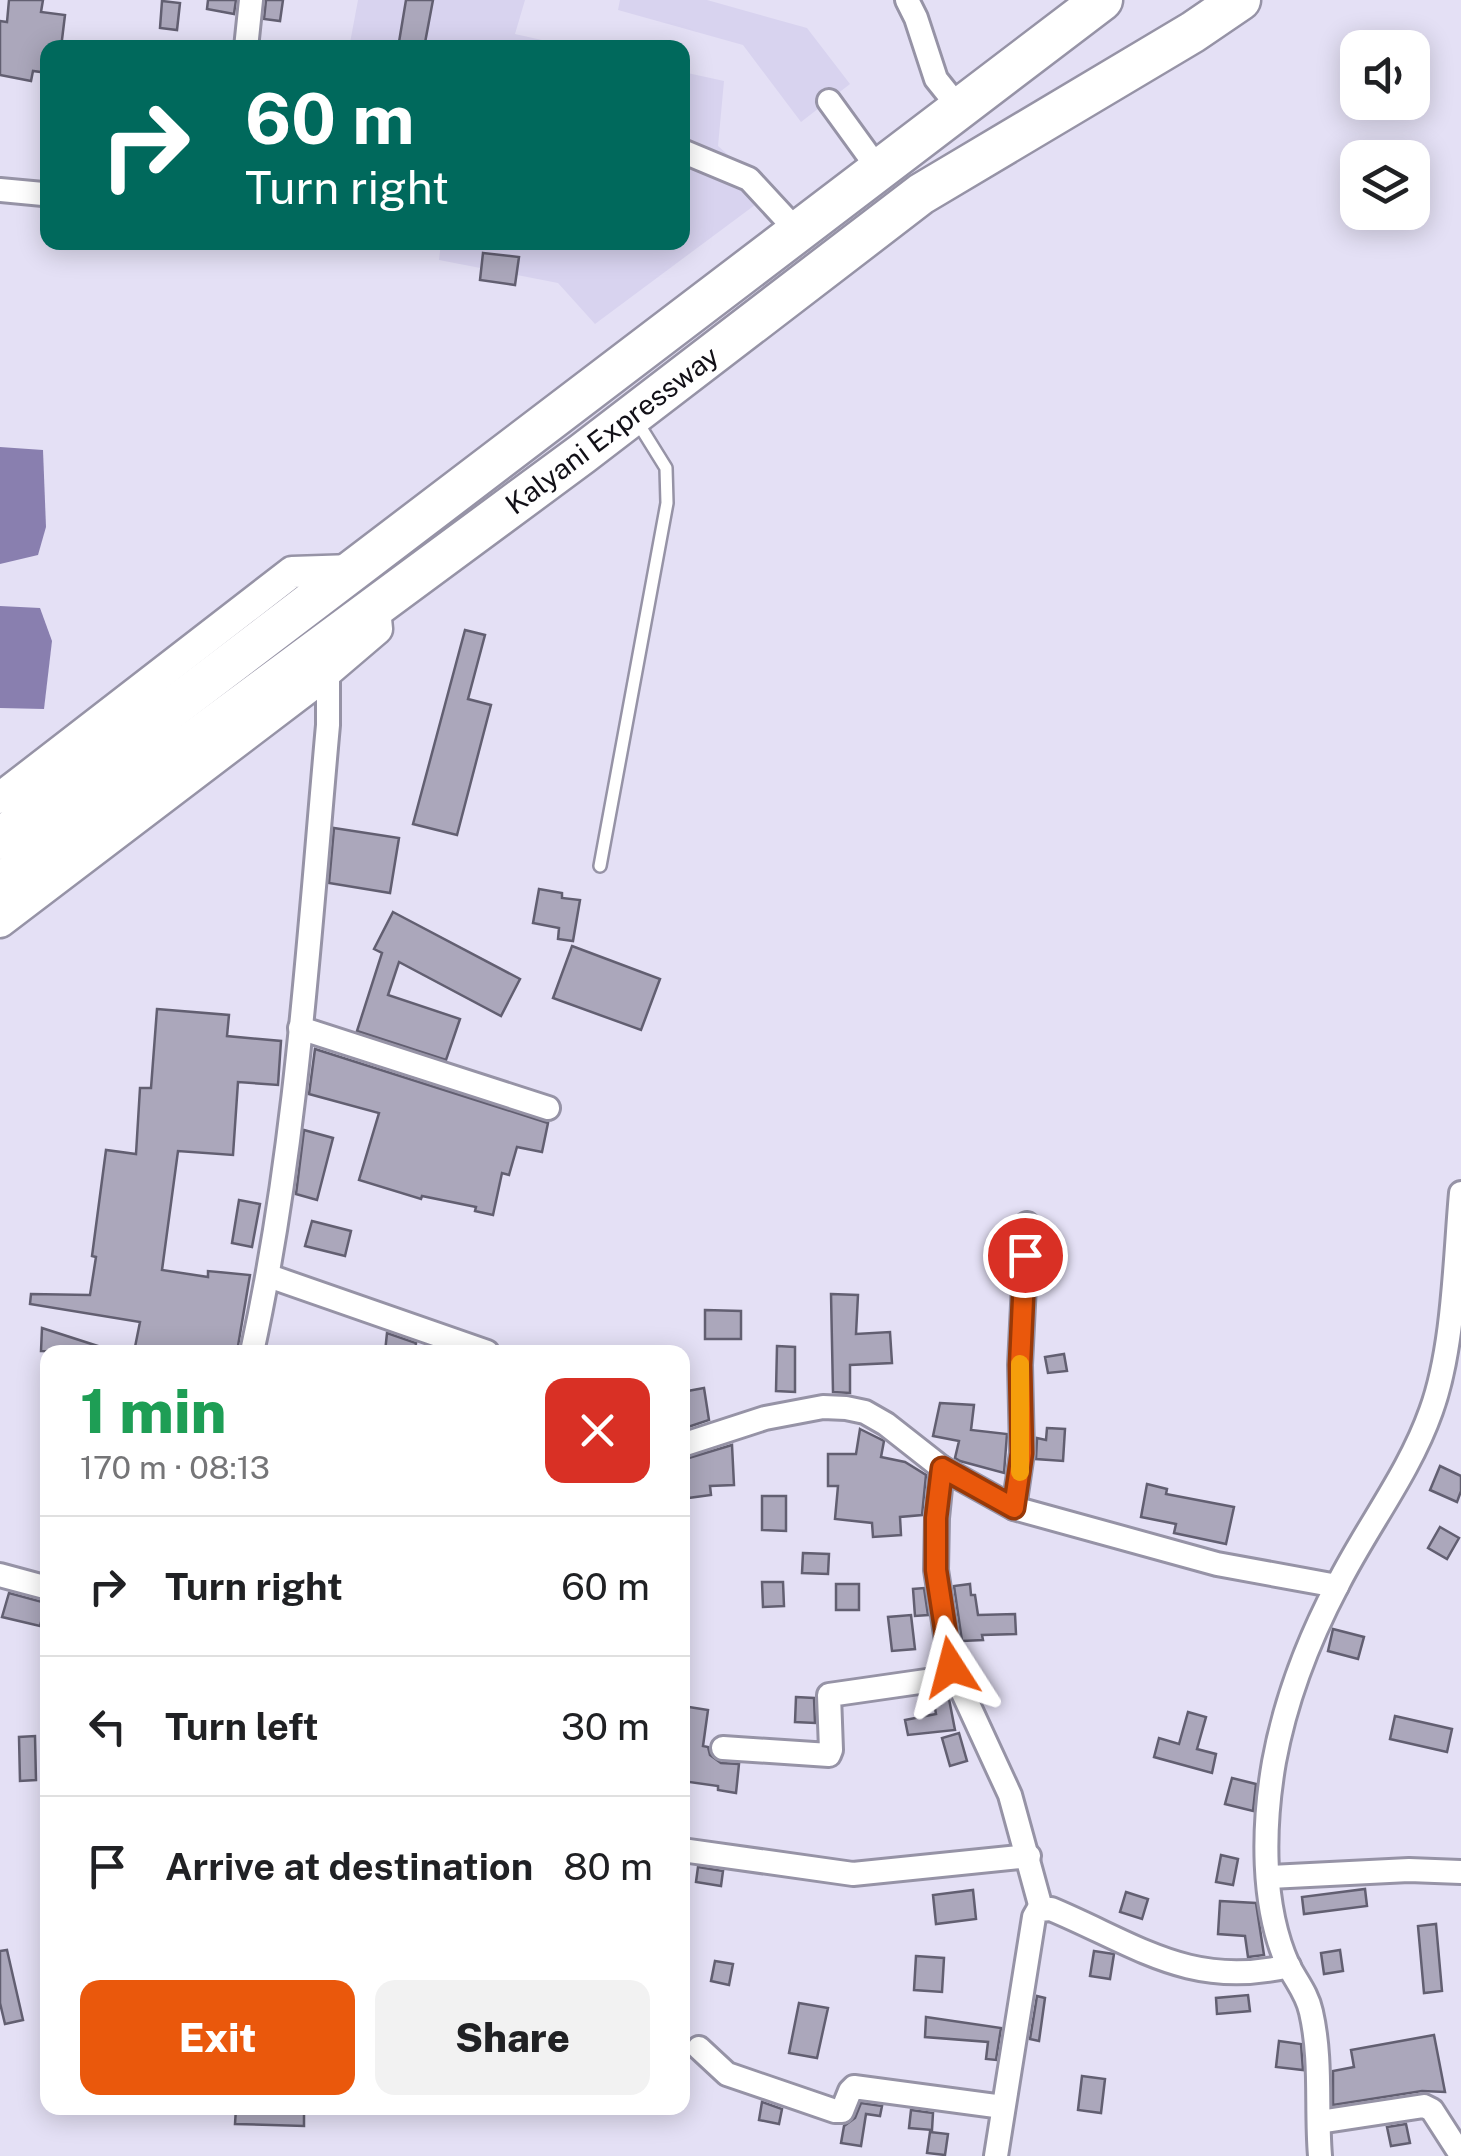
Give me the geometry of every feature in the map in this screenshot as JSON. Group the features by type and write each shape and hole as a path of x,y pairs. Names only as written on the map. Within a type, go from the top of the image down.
{"highway":[{"name":"Kalyani Expressway","path":"0,839 1102,0"},
{"name":"Kalyani Expressway","path":"0,884 633,415 921,194 1240,0"}],"street":[{"path":"247,40 251,0"},
{"path":"907,0 936,80 960,109"},
{"path":"829,101 879,170"},
{"path":"690,154 749,179 798,232"},
{"path":"0,190 40,194"},
{"path":"0,798 292,572 353,570"},
{"path":"0,922 328,671 377,629 375,608"},
{"path":"254,1345 269,1276 300,1028 328,725 328,671"},
{"path":"300,1028 548,1108"},
{"path":"1320,2156 1317,2046 1312,2013 1304,1989 1289,1966 1268,1877 1270,1794 1282,1725 1299,1674 1337,1586 1406,1467 1432,1409 1442,1372 1461,1193"},
{"path":"1014,1508 1022,1453 1020,1365 1027,1224"},
{"path":"269,1276 467,1345"},
{"path":"690,1442 765,1418 823,1407 865,1412 942,1468 1014,1508 1216,1564 1337,1586"},
{"path":"942,1468 936,1518 936,1570 954,1677 999,1766 1030,1856 1042,1908"},
{"path":"0,1575 40,1586"},
{"path":"723,1748 828,1755 832,1750 830,1695 954,1677"},
{"path":"690,1851 853,1874 1030,1856"},
{"path":"1268,1877 1408,1870 1461,1872"},
{"path":"1042,1908 1196,1970 1242,1974 1289,1966"},
{"path":"996,2156 1034,1917 1042,1908"},
{"path":"699,2048 732,2077 835,2111 842,2110 854,2087 1003,2107"},
{"path":"1319,2122 1424,2106 1432,2110 1461,2155"}],"lane":[{"path":"600,866 667,503 666,468 633,415"}],"shaded area":[{"path":"358,0 525,0 515,34 542,40 350,40"},
{"path":"620,0 707,0 807,28 850,84 801,122 743,45 618,10"},
{"path":"690,74 724,81 718,146 771,193 595,324 558,283 439,260 440,250 690,250"},
{"path":"0,447 43,450 46,527 38,555 0,564"},
{"path":"0,606 40,608 52,641 44,709 0,708"}],"building":[{"path":"9,0 43,0 41,12 65,15 62,40 40,40 40,72 33,71 31,81 0,75 0,21 7,22"},
{"path":"208,0 236,0 234,14 207,9"},
{"path":"266,0 283,0 280,21 264,19"},
{"path":"406,0 433,0 426,40 399,40"},
{"path":"162,1 180,3 177,30 160,28"},
{"path":"483,253 519,257 515,285 480,280"},
{"path":"465,630 485,635 468,699 491,705 457,835 413,824"},
{"path":"334,828 399,838 390,893 329,883"},
{"path":"539,889 580,900 573,941 558,939 559,928 533,923"},
{"path":"393,912 520,979 501,1016 399,962 388,995 460,1019 446,1060 357,1031 382,953 374,949"},
{"path":"572,946 660,979 641,1030 553,998"},
{"path":"157,1009 229,1015 227,1036 281,1041 278,1085 238,1082 233,1155 178,1151 162,1270 208,1277 208,1271 250,1275 238,1345 135,1345 140,1322 30,1304 31,1294 90,1295 106,1150 136,1154 140,1088 151,1088"},
{"path":"315,1049 548,1123 542,1152 517,1147 509,1175 502,1173 493,1215 475,1211 476,1207 422,1196 421,1199 359,1180 379,1113 309,1094"},
{"path":"304,1130 333,1138 317,1200 296,1194"},
{"path":"239,1200 260,1204 252,1247 232,1243"},
{"path":"312,1221 351,1231 345,1256 305,1246"},
{"path":"831,1294 858,1295 856,1334 890,1332 892,1363 850,1365 850,1393 833,1392"},
{"path":"705,1310 741,1311 741,1339 705,1339"},
{"path":"42,1328 95,1345 41,1345"},
{"path":"387,1333 416,1343 416,1345 386,1345"},
{"path":"777,1346 795,1347 795,1392 776,1391"},
{"path":"1064,1354 1067,1371 1048,1373 1045,1357"},
{"path":"704,1388 709,1420 690,1426 690,1391"},
{"path":"940,1403 974,1405 971,1430 1007,1434 1004,1473 960,1461 955,1458 959,1441 933,1436"},
{"path":"1047,1428 1065,1429 1063,1461 1036,1459 1037,1438 1046,1440"},
{"path":"860,1429 884,1441 881,1457 905,1462 926,1475 922,1515 900,1517 901,1535 873,1537 872,1523 835,1519 838,1486 828,1486 828,1454 856,1454"},
{"path":"732,1445 734,1485 710,1486 711,1495 690,1498 690,1458"},
{"path":"1440,1466 1461,1476 1457,1502 1430,1490"},
{"path":"1147,1484 1167,1489 1166,1494 1234,1507 1226,1544 1174,1533 1176,1524 1141,1517"},
{"path":"762,1496 786,1496 786,1531 762,1530"},
{"path":"1440,1527 1459,1538 1447,1559 1428,1548"},
{"path":"803,1553 829,1554 828,1574 802,1573"},
{"path":"762,1582 783,1582 784,1606 763,1607"},
{"path":"836,1584 859,1584 859,1610 836,1610"},
{"path":"970,1584 978,1615 1015,1614 1016,1634 982,1635 983,1640 962,1641 954,1586"},
{"path":"924,1588 928,1615 915,1616 913,1589"},
{"path":"9,1593 40,1601 40,1626 2,1617"},
{"path":"911,1615 915,1649 892,1651 888,1617"},
{"path":"1333,1629 1364,1637 1358,1659 1328,1651"},
{"path":"796,1697 814,1698 815,1723 795,1722"},
{"path":"949,1699 955,1730 908,1735 905,1720 936,1714 934,1702"},
{"path":"690,1707 708,1710 703,1746 708,1747 710,1755 721,1763 739,1764 736,1793 718,1790 718,1786 690,1782"},
{"path":"1188,1712 1206,1717 1197,1749 1216,1754 1212,1773 1154,1757 1159,1738 1179,1744"},
{"path":"1395,1716 1452,1729 1447,1752 1390,1739"},
{"path":"959,1733 967,1761 950,1766 942,1738"},
{"path":"35,1736 36,1780 20,1781 19,1737"},
{"path":"1232,1778 1256,1784 1253,1811 1225,1804"},
{"path":"1221,1855 1238,1859 1233,1885 1216,1882"},
{"path":"698,1867 723,1871 721,1886 696,1882"},
{"path":"1365,1889 1367,1906 1304,1914 1302,1897"},
{"path":"973,1890 976,1919 936,1924 933,1895"},
{"path":"1126,1892 1148,1899 1142,1919 1120,1912"},
{"path":"1220,1901 1256,1903 1264,1955 1248,1957 1245,1936 1218,1934"},
{"path":"1436,1924 1442,1991 1424,1993 1418,1926"},
{"path":"7,1950 23,2020 5,2024 0,2003 0,1951"},
{"path":"1340,1950 1343,1971 1324,1974 1321,1953"},
{"path":"1094,1951 1114,1954 1110,1979 1090,1976"},
{"path":"916,1956 944,1958 942,1992 914,1990"},
{"path":"715,1961 733,1964 729,1985 711,1981"},
{"path":"1248,1995 1250,2011 1217,2014 1216,1998"},
{"path":"1037,1996 1045,1998 1039,2041 1030,2039"},
{"path":"799,2003 828,2008 817,2058 789,2053"},
{"path":"926,2017 1001,2028 996,2060 986,2059 988,2042 925,2037"},
{"path":"1434,2035 1445,2092 1422,2091 1333,2105 1333,2071 1354,2067 1351,2050"},
{"path":"1279,2041 1301,2044 1303,2070 1276,2067"},
{"path":"1082,2076 1105,2079 1101,2113 1078,2110"},
{"path":"762,2102 782,2109 779,2124 759,2120"},
{"path":"861,2103 882,2106 880,2116 866,2114 861,2146 841,2143 844,2126 855,2118"},
{"path":"911,2110 933,2113 932,2130 909,2128"},
{"path":"236,2115 304,2115 304,2126 235,2124"},
{"path":"1406,2124 1410,2143 1391,2146 1387,2127"},
{"path":"930,2132 948,2134 945,2155 927,2153"}],"slow traffic":[{"path":"1020,1364 1020,1472"}],"route":[{"path":"951,1667 936,1570 936,1518 942,1468 1014,1508 1022,1453 1020,1365 1025,1255"}]}
